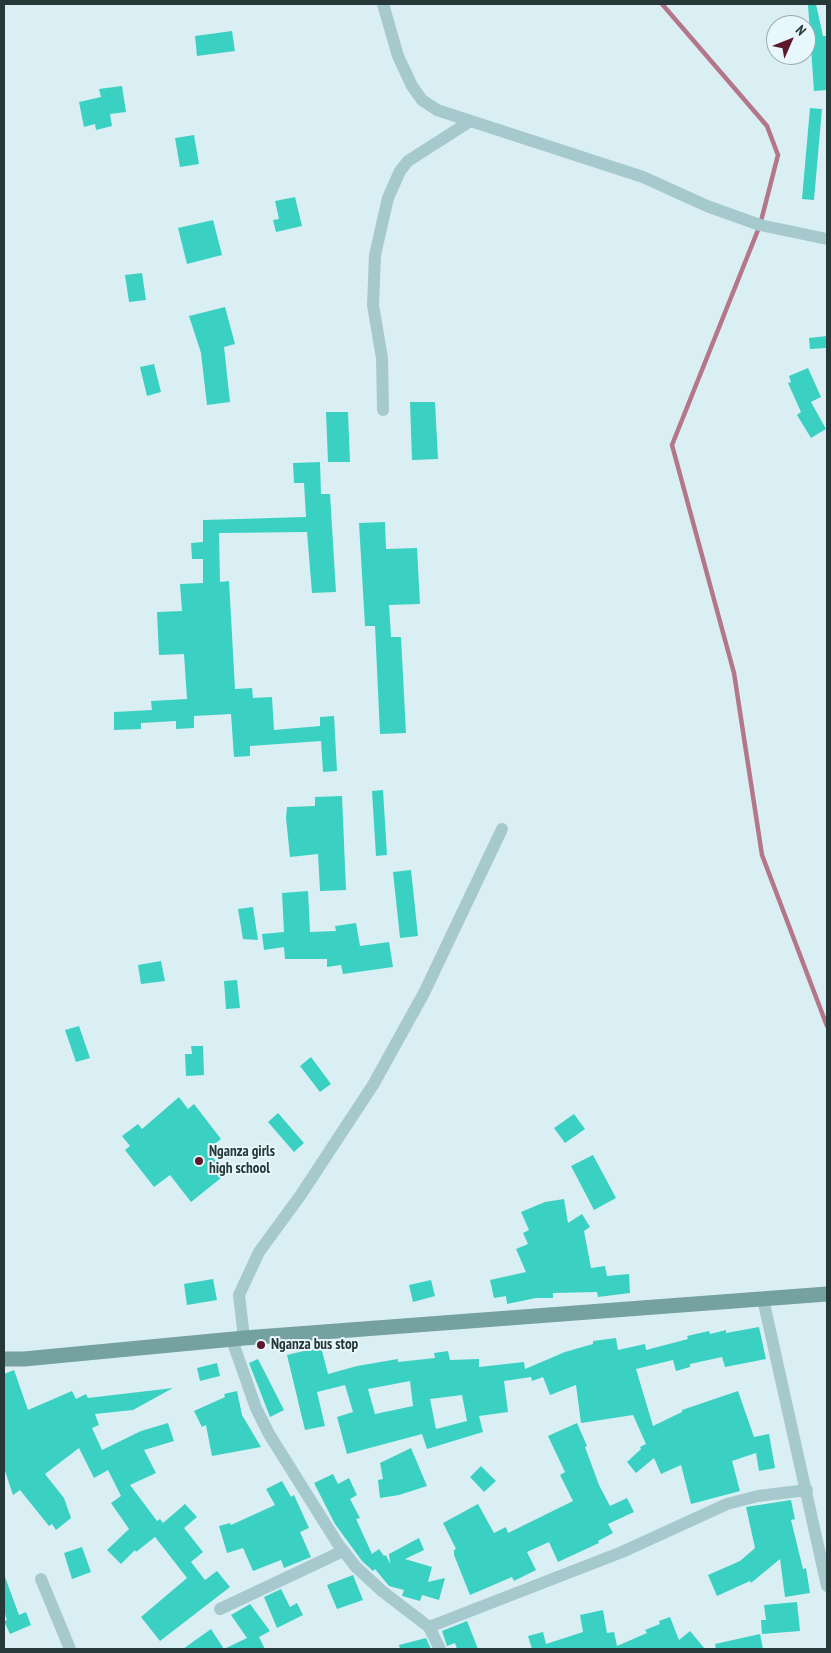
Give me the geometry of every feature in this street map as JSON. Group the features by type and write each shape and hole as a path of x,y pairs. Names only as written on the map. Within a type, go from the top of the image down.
{"main road":[{"path":"4,1359 24,1359 238,1339 827,1294"}],"street":[{"path":"383,4 398,56 412,86 422,100 437,110 469,122 522,137 643,177 707,206 760,225 827,238"},
{"path":"383,410 382,358 374,297 375,255 388,198 400,171 408,161 469,122"},
{"path":"440,1649 429,1627 382,1591 356,1567 343,1551 282,1458 256,1408 238,1339 239,1295 259,1252 300,1196 373,1085 424,993 502,828"},
{"path":"764,1299 808,1490 827,1586"},
{"path":"429,1627 622,1552 727,1504 758,1496 808,1490"},
{"path":"220,1608 343,1551"},
{"path":"41,1578 70,1649"}],"building":[{"path":"816,4 823,36 827,36 827,90 814,91 812,65 816,65 816,15 809,15 808,5"},
{"path":"232,31 235,51 197,56 195,36"},
{"path":"122,86 126,112 110,114 112,126 96,130 95,124 84,127 79,102 101,97 99,89"},
{"path":"810,108 822,109 814,200 802,199"},
{"path":"194,135 199,164 180,167 175,138"},
{"path":"295,197 302,226 276,232 273,220 279,219 275,201"},
{"path":"213,220 222,255 187,264 178,228"},
{"path":"142,273 146,300 129,302 125,275"},
{"path":"225,307 235,344 224,347 230,402 207,405 201,353 189,316"},
{"path":"827,336 827,348 810,349 809,338"},
{"path":"154,364 161,392 147,396 140,367"},
{"path":"808,368 821,397 811,402 826,429 811,438 797,415 801,412 788,383 791,382 789,376"},
{"path":"410,402 435,402 438,459 412,460"},
{"path":"326,412 348,412 350,462 328,462"},
{"path":"320,462 321,494 330,494 336,592 312,593 307,532 219,533 220,582 229,581 235,689 252,688 253,698 272,697 274,730 320,726 320,717 334,716 337,771 323,772 321,741 250,746 250,756 234,757 231,714 194,716 194,728 176,729 176,721 141,723 141,729 114,730 114,712 152,710 151,701 187,699 184,654 159,655 157,612 182,611 180,584 203,583 203,559 192,559 191,543 203,542 203,520 306,517 304,483 294,483 293,463"},
{"path":"385,522 386,549 417,548 420,604 389,605 391,637 401,637 406,733 380,734 375,626 365,626 359,523"},
{"path":"383,790 387,855 376,856 372,791"},
{"path":"342,796 346,890 320,891 318,854 290,857 286,818 287,807 315,806 315,797"},
{"path":"411,870 418,936 400,938 393,872"},
{"path":"308,891 310,932 336,931 335,926 356,923 360,946 389,942 393,967 343,974 341,965 327,967 327,959 285,959 284,947 264,950 262,934 284,932 282,893"},
{"path":"253,907 258,940 243,939 238,909"},
{"path":"161,961 165,981 141,984 138,965"},
{"path":"237,980 240,1008 226,1009 224,981"},
{"path":"79,1026 90,1058 76,1062 65,1030"},
{"path":"191,1046 203,1046 204,1075 186,1076 185,1054 192,1054"},
{"path":"311,1057 331,1084 320,1092 300,1066"},
{"path":"179,1097 188,1109 194,1104 221,1139 207,1150 226,1174 191,1202 170,1175 154,1187 125,1150 130,1146 122,1136 138,1124 142,1129"},
{"path":"278,1113 304,1143 294,1152 268,1122"},
{"path":"574,1114 585,1129 565,1143 554,1128"},
{"path":"593,1155 616,1198 594,1210 571,1166"},
{"path":"564,1199 568,1223 582,1214 590,1227 584,1231 591,1268 605,1266 607,1276 629,1274 630,1293 598,1297 597,1292 553,1293 553,1298 536,1298 507,1304 506,1296 494,1298 490,1280 526,1272 516,1249 528,1244 523,1233 529,1230 521,1212 545,1202"},
{"path":"213,1279 217,1300 187,1305 184,1284"},
{"path":"431,1280 435,1296 413,1302 409,1285"},
{"path":"759,1327 766,1359 725,1367 722,1357 690,1364 690,1367 676,1371 673,1360 636,1369 653,1426 682,1412 682,1410 738,1391 754,1437 769,1434 775,1468 759,1471 756,1453 732,1461 740,1491 691,1504 681,1465 661,1474 654,1458 636,1473 627,1462 641,1449 640,1447 646,1444 633,1415 581,1423 576,1385 550,1395 543,1377 532,1381 531,1377 504,1381 508,1412 479,1416 483,1432 427,1449 422,1434 347,1454 337,1417 353,1412 345,1385 317,1392 325,1426 305,1430 287,1355 321,1347 328,1374 357,1366 398,1359 398,1362 435,1358 434,1353 448,1351 450,1360 479,1359 479,1367 524,1362 525,1369 565,1352 593,1344 593,1341 616,1338 618,1350 645,1344 646,1350 688,1339 687,1336 709,1331 710,1334 726,1330 726,1333","holes":["410,1381 413,1406 375,1414 368,1389","462,1395 467,1421 436,1429 430,1399"]},
{"path":"258,1359 284,1410 270,1417 249,1363"},
{"path":"217,1363 220,1376 200,1381 197,1368"},
{"path":"14,1370 28,1410 72,1391 76,1399 86,1394 88,1398 173,1388 133,1410 95,1414 99,1425 92,1428 102,1450 141,1431 168,1423 174,1441 144,1450 156,1473 130,1485 157,1521 160,1519 163,1523 185,1504 197,1517 184,1528 203,1552 191,1562 205,1580 217,1571 230,1587 160,1641 141,1617 187,1578 155,1537 136,1552 135,1550 121,1564 107,1550 129,1529 111,1503 121,1496 108,1470 94,1478 79,1448 45,1474 64,1498 71,1518 56,1530 52,1524 49,1526 20,1490 13,1495 4,1468 4,1374"},
{"path":"237,1391 242,1415 261,1447 212,1456 206,1425 202,1427 194,1411 225,1397 224,1394"},
{"path":"577,1423 587,1446 585,1447 599,1485 610,1506 627,1498 634,1512 608,1524 613,1533 598,1541 599,1543 558,1562 549,1542 527,1552 536,1570 514,1581 512,1577 470,1595 454,1555 454,1550 456,1549 443,1523 478,1504 494,1533 506,1527 508,1533 573,1501 560,1475 565,1472 548,1436"},
{"path":"411,1448 427,1486 399,1495 380,1498 378,1480 383,1479 380,1463"},
{"path":"481,1466 496,1481 484,1492 470,1477"},
{"path":"333,1474 338,1484 349,1478 357,1495 350,1499 360,1518 356,1519 372,1554 379,1549 384,1556 386,1555 390,1564 389,1554 419,1538 424,1550 405,1559 432,1567 428,1582 445,1578 439,1600 422,1595 420,1601 402,1596 404,1590 389,1586 375,1569 373,1571 362,1561 335,1524 314,1483"},
{"path":"282,1481 291,1497 294,1495 309,1528 300,1532 311,1557 284,1568 281,1560 253,1571 243,1548 227,1553 219,1526 230,1523 231,1525 275,1505 266,1489"},
{"path":"791,1500 795,1519 791,1520 803,1569 806,1568 810,1593 785,1597 780,1559 751,1583 750,1581 717,1596 708,1575 740,1561 755,1548 746,1507"},
{"path":"82,1547 91,1572 72,1579 64,1553"},
{"path":"353,1575 363,1600 337,1609 327,1585"},
{"path":"5,1577 19,1615 26,1612 31,1625 10,1634 4,1621 7,1620 4,1611"},
{"path":"281,1589 290,1607 297,1603 303,1615 277,1628 264,1597"},
{"path":"797,1602 800,1631 762,1634 761,1620 766,1620 764,1605"},
{"path":"250,1604 270,1631 259,1637 265,1649 224,1649 247,1638 231,1615"},
{"path":"603,1610 607,1633 614,1632 617,1646 647,1633 645,1630 660,1624 659,1621 670,1617 679,1640 690,1631 705,1649 532,1649 528,1636 543,1632 546,1644 583,1632 580,1615"},
{"path":"467,1621 478,1649 457,1649 455,1643 447,1646 442,1631"},
{"path":"211,1629 224,1649 183,1649"},
{"path":"760,1634 763,1649 716,1649 715,1644"},
{"path":"426,1638 431,1649 400,1649 399,1645"}],"waterway":[{"path":"662,4 767,126 778,155 760,225 672,445 734,673 762,855 827,1026"}],"place":[{"name":"Nganza girls high school","path":"199,1161"},
{"name":"Nganza bus stop","path":"261,1345"}]}
